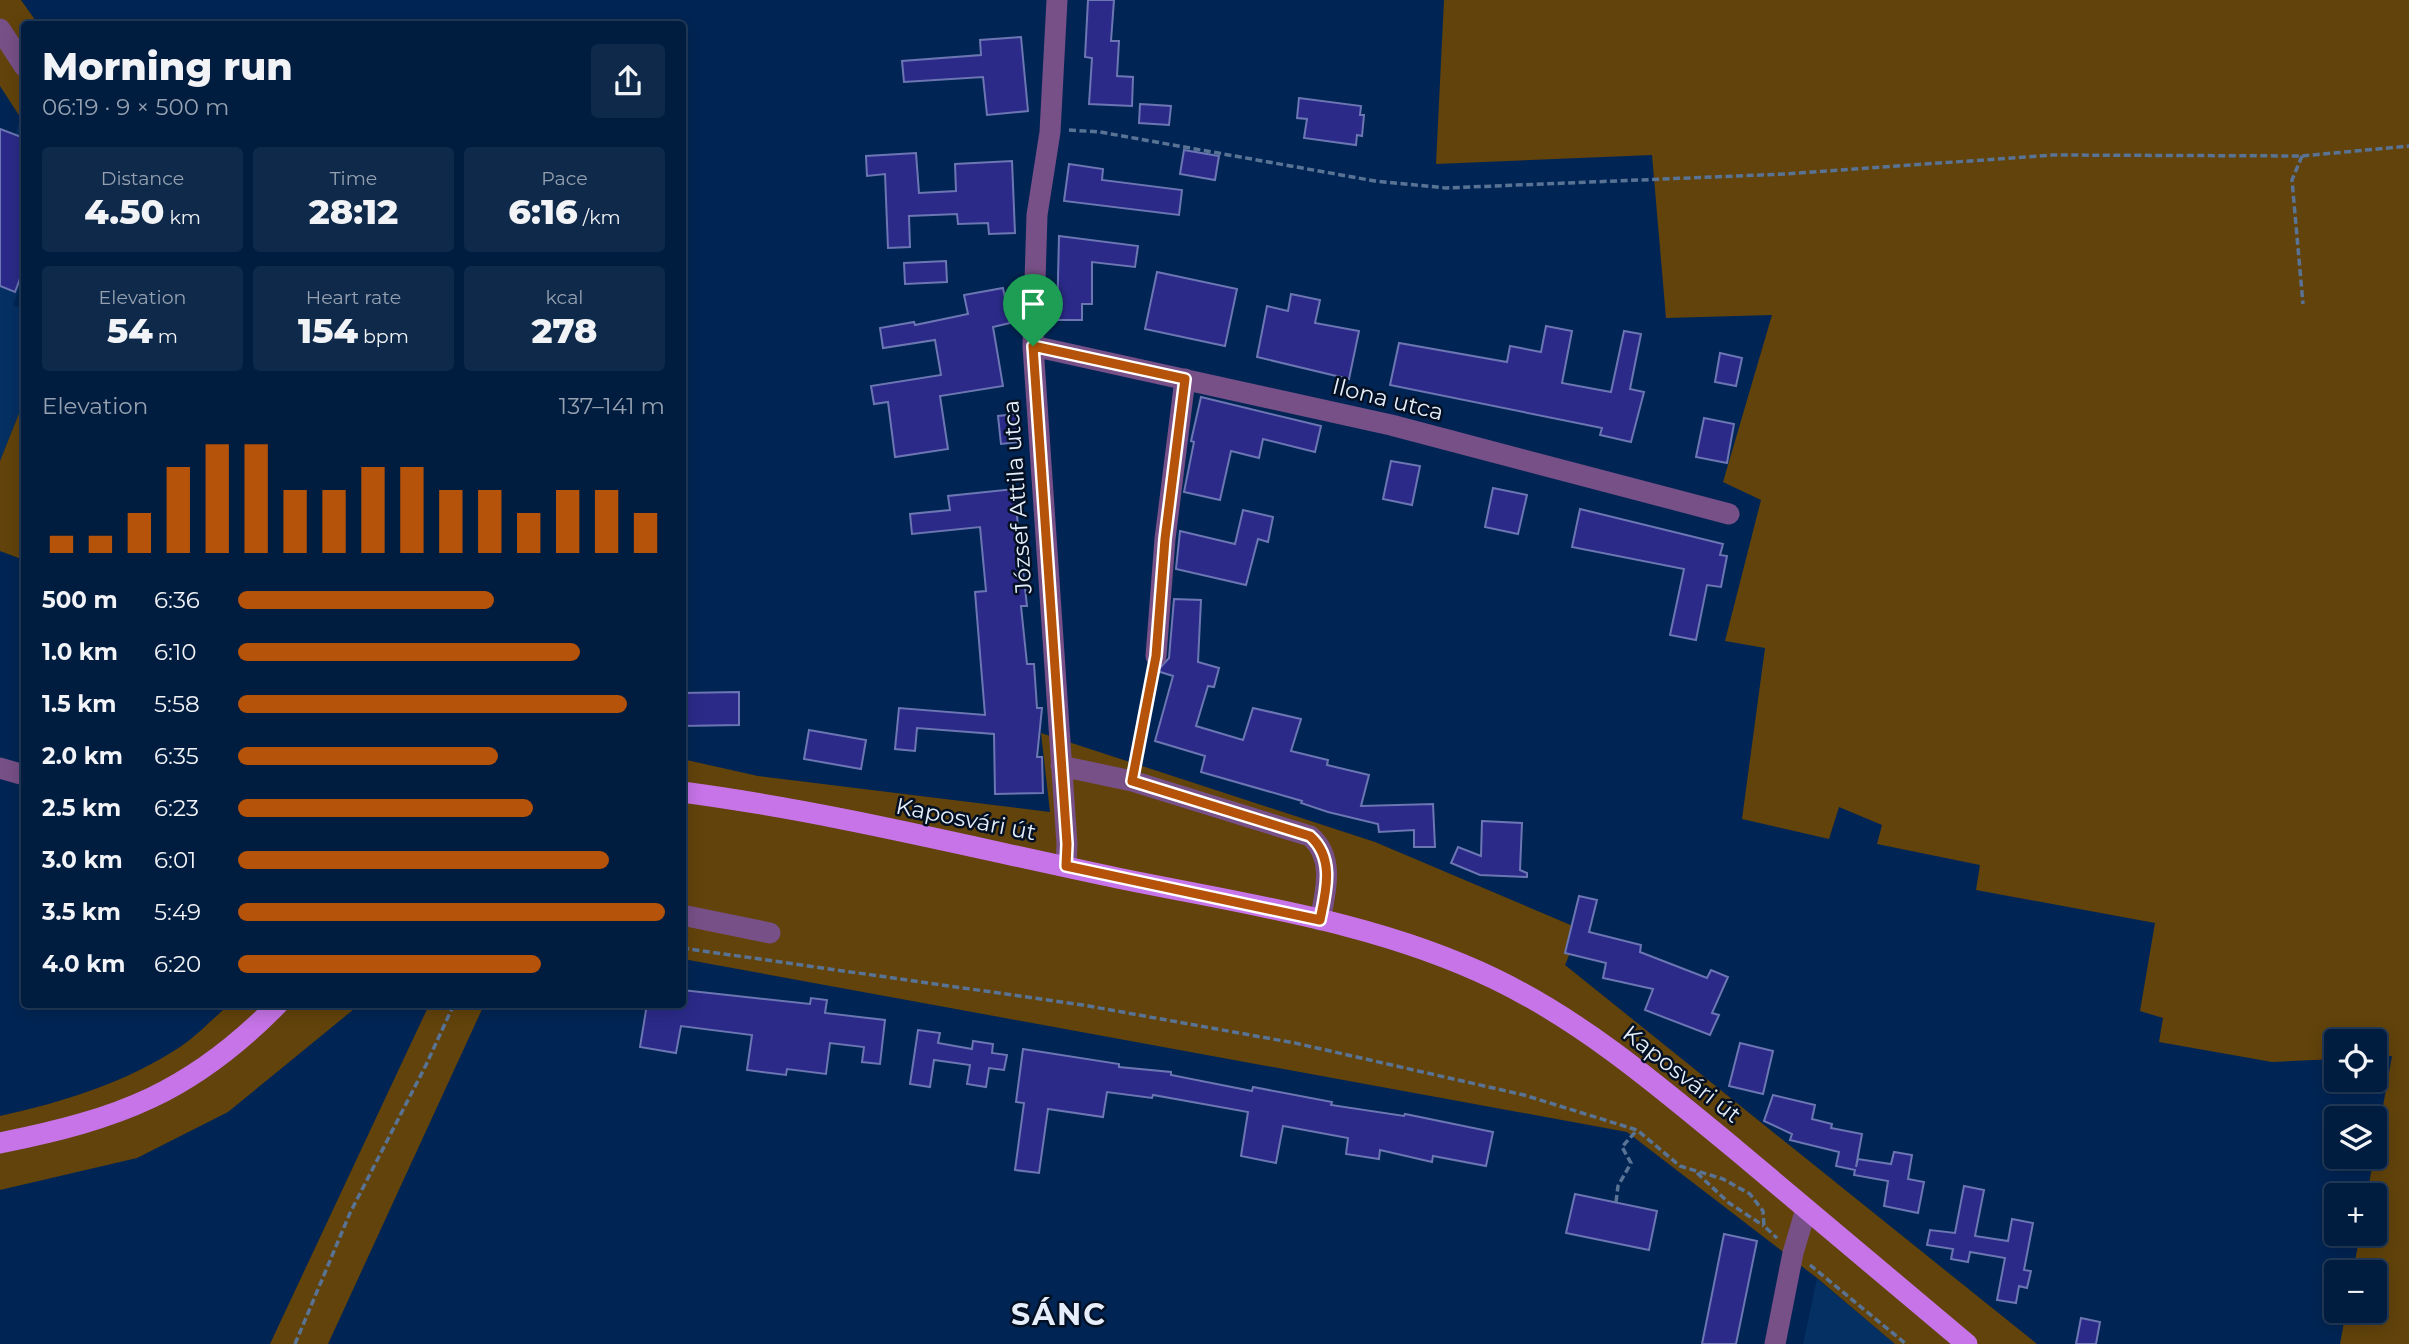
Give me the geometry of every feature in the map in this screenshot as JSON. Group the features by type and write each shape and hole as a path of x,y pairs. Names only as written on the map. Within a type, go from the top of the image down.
{"main road":[{"name":"Kaposvári út","path":"686,793 737,799 1320,920 1426,951 1494,979 1556,1013 1653,1082 1967,1344"},
{"path":"0,1143 78,1126 144,1103 198,1074 230,1050 274,1008"}],"street":[{"name":"József Attila utca","path":"1057,0 1049,132 1037,215 1033,346 1066,866"},
{"path":"0,29 21,61"},
{"name":"Ilona utca","path":"1033,346 1391,425 1729,514"},
{"path":"1156,656 1165,539 1185,379"},
{"path":"1061,766 1132,781 1310,836 1324,851 1326,865 1320,920"},
{"path":"0,768 21,774"},
{"path":"686,916 770,933"},
{"path":"1775,1344 1793,1253 1806,1209"}],"path":[{"path":"1049,132 1080,128 1375,181 1446,188 1785,174 2053,155 2302,156 2409,145"},
{"path":"2302,156 2292,180 2303,304"},
{"path":"1132,781 1156,656"},
{"path":"686,949 814,969 915,979 1262,1037 1524,1095 1637,1130 1681,1166 1723,1179 1750,1194 1763,1211 1764,1226"},
{"path":"295,1344 350,1213 452,1008"},
{"path":"1616,1202 1618,1186 1631,1163 1622,1147 1637,1130"},
{"path":"1694,1171 1729,1203 1764,1226 1793,1253"},
{"path":"1825,1276 1906,1344"}],"shaded area":[{"path":"0,0 21,0 36,21 21,21 21,118 0,86"},
{"path":"1444,0 2409,0 2409,1344 2340,1344 2344,1323 2387,1323 2387,1260 2355,1260 2358,1246 2387,1246 2387,1183 2369,1183 2372,1169 2387,1169 2387,1106 2383,1106 2392,1056 2387,1056 2387,1029 2324,1029 2324,1060 2272,1062 2159,1042 2163,1018 2140,1011 2155,923 1976,890 1980,865 1877,844 1882,825 1839,807 1829,839 1742,819 1765,648 1725,641 1761,500 1723,482 1772,315 1666,318 1652,155 1436,164"},
{"path":"21,118 21,284 13,305 21,309 21,408 0,461 0,175"},
{"path":"21,408 21,559 0,551 0,461"},
{"path":"1041,733 1375,842 1580,929 1565,965 2037,1344 1895,1344 1817,1278 1627,1132 686,960 686,760 758,776 1050,812"},
{"path":"226,1008 355,1008 228,1112 137,1158 0,1190 0,1116 93,1090 138,1071 187,1042"},
{"path":"428,1008 483,1008 328,1344 270,1344"},
{"path":"1817,1279 1895,1344 1803,1344"}],"building":[{"path":"1088,0 1114,0 1111,41 1119,41 1117,76 1133,77 1132,106 1089,104 1092,58 1085,57"},
{"path":"1021,37 1028,111 987,115 983,77 904,82 902,61 981,55 980,40"},
{"path":"1299,98 1361,106 1360,115 1364,115 1362,136 1357,135 1356,145 1304,138 1307,119 1297,118"},
{"path":"1140,104 1171,106 1169,125 1139,123"},
{"path":"0,129 21,137 21,276 15,292 0,286"},
{"path":"1184,150 1219,156 1215,180 1180,174"},
{"path":"916,153 919,193 956,191 955,164 1012,161 1015,233 989,234 988,223 958,224 957,214 909,216 910,247 888,248 885,174 867,176 866,156"},
{"path":"1069,164 1103,169 1102,180 1182,190 1179,215 1064,201"},
{"path":"1059,236 1138,246 1135,267 1092,262 1092,304 1082,304 1082,320 1057,320"},
{"path":"946,261 947,282 905,284 904,263"},
{"path":"1157,272 1237,289 1225,346 1145,329"},
{"path":"1003,288 1010,323 993,327 1003,386 940,396 948,449 895,457 888,402 874,404 871,386 941,375 935,340 883,348 880,328 914,322 915,325 968,314 964,295"},
{"path":"1291,294 1320,300 1315,323 1359,331 1349,379 1257,357 1267,306 1288,311"},
{"path":"1546,326 1572,331 1562,383 1611,392 1624,331 1641,334 1630,389 1644,392 1631,442 1600,435 1602,428 1390,385 1399,343 1507,362 1510,346 1541,352"},
{"path":"1720,353 1742,358 1736,386 1715,382"},
{"path":"1201,397 1321,426 1315,452 1263,439 1259,458 1231,451 1220,500 1184,492"},
{"path":"1016,414 1019,442 1001,444 998,416"},
{"path":"1704,418 1734,424 1727,463 1696,457"},
{"path":"1391,461 1420,466 1412,505 1383,499"},
{"path":"1493,488 1527,495 1518,534 1485,527"},
{"path":"1014,489 1027,606 1021,606 1027,664 1034,664 1037,708 1042,708 1037,757 1042,757 1043,793 995,794 994,734 917,728 915,751 895,749 899,708 985,715 975,592 986,591 980,527 912,534 910,514 950,510 948,496"},
{"path":"1580,509 1723,544 1720,555 1727,556 1721,587 1707,585 1696,640 1670,635 1684,569 1572,547"},
{"path":"1243,510 1273,517 1268,542 1258,539 1246,585 1176,569 1180,531 1235,544"},
{"path":"1174,599 1201,600 1198,662 1219,668 1214,687 1208,686 1196,726 1243,740 1253,708 1301,719 1291,751 1328,760 1327,765 1369,775 1361,806 1433,804 1435,847 1414,847 1414,830 1379,832 1378,824 1328,812 1301,803 1302,801 1201,772 1205,756 1155,741 1173,676 1157,671 1169,658"},
{"path":"739,692 739,725 686,726 686,693"},
{"path":"809,730 866,740 861,769 804,759"},
{"path":"1482,821 1522,823 1520,870 1527,873 1527,877 1480,875 1451,863 1458,847 1481,856"},
{"path":"1579,896 1597,900 1589,932 1641,945 1640,952 1707,978 1711,970 1728,977 1712,1013 1719,1015 1710,1035 1645,1010 1653,989 1603,978 1606,963 1565,953"},
{"path":"686,990 810,1004 811,998 827,1000 825,1013 885,1020 880,1064 862,1062 864,1047 830,1043 826,1074 787,1069 786,1075 747,1070 752,1035 681,1026 676,1053 640,1047 646,1008 686,1008"},
{"path":"918,1030 940,1033 938,1043 972,1049 973,1041 993,1044 992,1053 1007,1055 1004,1070 989,1068 986,1087 967,1084 970,1065 934,1060 930,1087 910,1084"},
{"path":"1740,1043 1773,1051 1763,1094 1729,1086"},
{"path":"1023,1049 1119,1064 1119,1067 1171,1072 1171,1075 1252,1091 1253,1087 1332,1102 1331,1105 1404,1116 1405,1114 1493,1132 1486,1166 1433,1156 1432,1162 1380,1150 1379,1159 1346,1154 1348,1138 1283,1126 1276,1163 1241,1156 1248,1112 1153,1095 1152,1098 1107,1092 1103,1117 1048,1109 1039,1173 1015,1170 1024,1103 1016,1102"},
{"path":"1773,1095 1815,1105 1812,1119 1832,1124 1831,1128 1862,1134 1856,1167 1858,1159 1891,1164 1894,1152 1912,1155 1908,1179 1924,1182 1918,1213 1884,1206 1888,1181 1854,1175 1855,1170 1836,1166 1839,1152 1790,1140 1792,1134 1764,1121"},
{"path":"1964,1186 1984,1190 1975,1236 2008,1241 2012,1219 2033,1223 2024,1270 2031,1271 2027,1288 2019,1286 2016,1303 1997,1300 2005,1258 1970,1252 1968,1262 1951,1259 1953,1249 1927,1245 1930,1230 1955,1233"},
{"path":"1575,1194 1657,1211 1649,1250 1566,1233"},
{"path":"1724,1234 1757,1241 1736,1344 1702,1344"},
{"path":"2081,1318 2100,1322 2096,1344 2076,1344"}],"district":[{"name":"SÁNC","path":"1059,1315"}],"route":[{"path":"1033,346 1185,379 1165,539 1156,656 1132,781 1310,836 1324,851 1326,865 1320,920 1066,866 1067,844 1033,346"}]}
